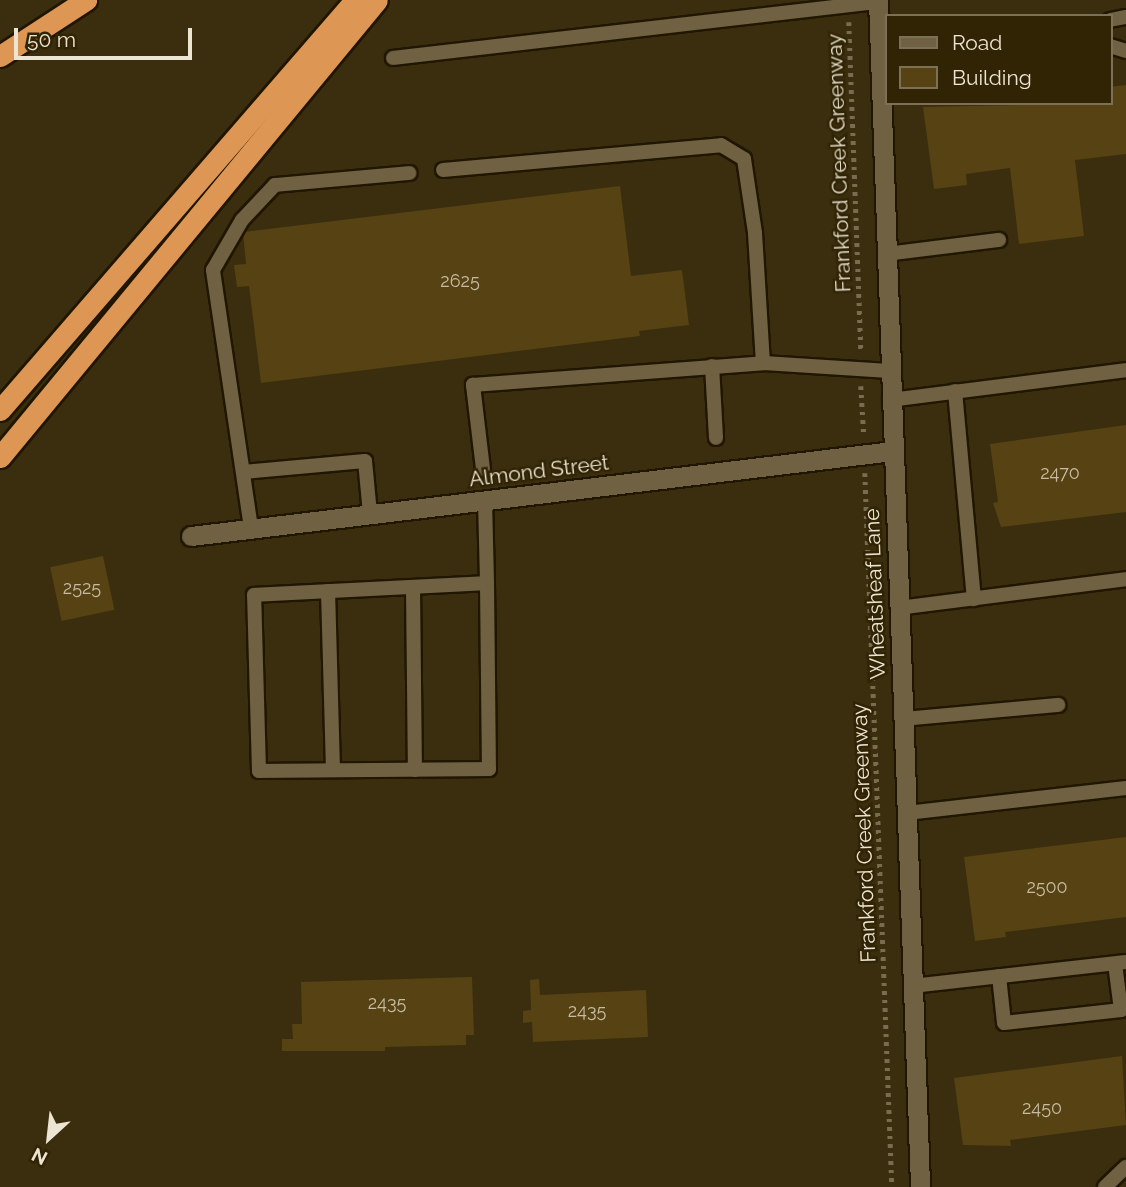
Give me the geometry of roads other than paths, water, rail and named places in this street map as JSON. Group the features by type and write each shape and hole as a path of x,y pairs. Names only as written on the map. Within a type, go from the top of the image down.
{"highway":[{"path":"0,56 86,0"},
{"path":"0,410 355,0"},
{"path":"0,457 377,0"}],"street":[{"name":"Wheatsheaf Lane","path":"878,1 883,65 890,400 920,1187"},
{"name":"Almond Street","path":"191,536 892,452"}],"lane":[{"path":"393,58 878,1"},
{"path":"443,170 721,145 744,159 751,209 763,363"},
{"path":"251,528 214,270 242,220 275,185 409,173"},
{"path":"886,254 999,240"},
{"path":"483,469 473,385 763,363 890,371"},
{"path":"712,366 716,438"},
{"path":"890,400 1126,370"},
{"path":"956,391 974,598"},
{"path":"243,472 365,461 370,514"},
{"path":"485,500 487,583 489,769 259,771 254,595 487,583"},
{"path":"898,608 1126,579"},
{"path":"413,587 415,770"},
{"path":"328,591 333,770"},
{"path":"903,719 1058,705"},
{"path":"906,813 1126,788"},
{"path":"912,986 999,976 1121,963 1121,1010 1004,1023 999,976"},
{"path":"1105,1187 1126,1167"}]}
